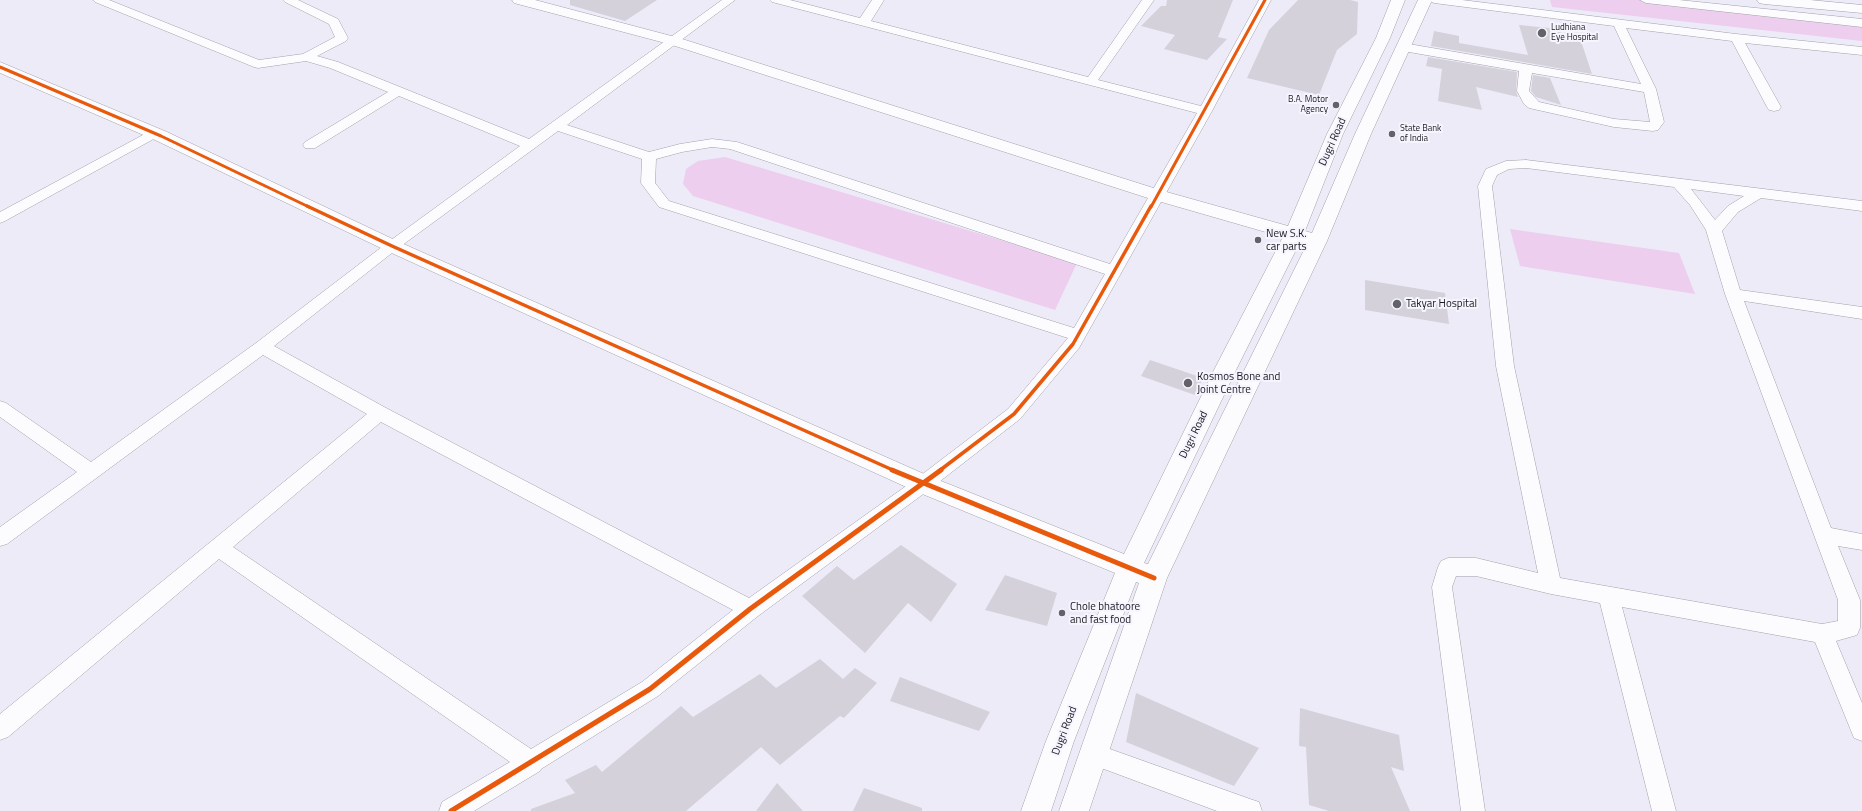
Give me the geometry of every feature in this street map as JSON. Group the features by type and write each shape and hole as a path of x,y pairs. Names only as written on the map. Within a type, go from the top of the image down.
{"street":[{"path":"99,0 258,64 306,57 342,38 334,22 289,0"},
{"path":"519,0 674,41 1157,195 1318,241"},
{"path":"0,538 262,347 392,246 729,0"},
{"path":"776,0 1205,111"},
{"path":"864,22 878,0"},
{"path":"1091,81 1148,0"},
{"path":"451,811 532,763 650,689 750,610 923,484 1014,414 1073,344 1205,111 1265,0"},
{"name":"Dugri Road","path":"1036,811 1060,741 1129,569 1225,370 1294,234 1335,134 1383,38 1398,0"},
{"path":"1074,811 1154,578 1318,241 1363,134 1425,0"},
{"path":"1434,0 1736,38 1862,51"},
{"path":"1646,0 1862,23"},
{"path":"1764,0 1862,9"},
{"path":"1845,0 1862,2"},
{"path":"1526,68 1523,91 1529,101 1534,105 1614,123 1641,127 1655,126 1657,122 1650,89 1618,23"},
{"path":"1736,38 1774,107"},
{"path":"1403,47 1650,89"},
{"path":"306,57 334,65 397,92 531,145"},
{"path":"0,67 154,133 392,246 923,484 1154,578"},
{"path":"310,145 397,92"},
{"path":"557,126 649,157 680,148 712,143 732,145 1114,271"},
{"path":"0,218 154,133"},
{"path":"649,157 648,183 664,204 1078,335"},
{"path":"1551,585 1505,366 1485,186 1491,172 1506,165 1526,164 1862,206"},
{"path":"1473,811 1442,587 1448,567 1476,568 1551,585 1822,634 1849,628 1849,600 1734,294 1714,230 1695,202 1678,183"},
{"path":"1714,230 1733,209 1759,193"},
{"path":"1734,294 1862,313"},
{"path":"262,347 380,413 750,610"},
{"path":"0,408 91,472"},
{"path":"0,729 380,413"},
{"path":"1824,535 1862,542"},
{"path":"218,548 532,763"},
{"path":"1609,596 1664,811"},
{"path":"1822,634 1862,730"},
{"path":"1093,754 1250,811"}],"shaded area":[{"path":"1550,0 1670,0 1862,20 1862,41 1552,7"},
{"path":"725,157 1077,263 1055,310 693,196 683,184 686,169 698,161"},
{"path":"1510,229 1679,253 1695,294 1520,266"}],"building":[{"path":"570,0 657,0 625,21 570,5"},
{"path":"1167,0 1233,0 1218,37 1227,39 1207,60 1164,49 1175,35 1141,26 1161,6 1166,6"},
{"path":"1298,0 1350,0 1358,2 1357,34 1337,50 1319,95 1247,78 1269,30"},
{"path":"1519,25 1559,29 1563,39 1581,41 1592,74 1431,46 1434,31 1459,36 1459,43 1528,55"},
{"path":"1428,57 1517,72 1516,91 1518,97 1476,87 1482,110 1438,101 1442,69 1426,66"},
{"path":"1533,75 1550,78 1561,105 1536,97 1531,91"},
{"path":"1365,280 1445,293 1449,324 1365,310"},
{"path":"1150,360 1203,378 1195,395 1141,376"},
{"path":"901,545 957,584 931,622 908,603 865,653 802,596 837,566 854,580"},
{"path":"1005,575 1057,593 1047,626 985,610"},
{"path":"820,659 843,679 855,668 877,683 844,718 840,716 780,765 761,747 686,811 531,811 531,809 575,793 565,780 596,765 602,772 681,706 693,717 760,674 776,688"},
{"path":"900,677 990,712 979,731 890,701"},
{"path":"1136,693 1259,748 1234,786 1126,742"},
{"path":"1300,708 1399,735 1404,771 1391,767 1410,811 1329,811 1309,805 1306,747 1299,746"},
{"path":"777,783 803,811 756,811"},
{"path":"864,788 922,808 922,811 853,811"}],"cycle path":[{"path":"451,811 650,689 750,609 923,484 1014,414 1073,344 1205,111 1265,0"},
{"path":"0,67 161,136 392,246 923,484 1154,578"}],"place":[{"name":"Ludhiana Eye Hospital","path":"1542,33"},
{"name":"B.A. Motor Agency","path":"1336,105"},
{"name":"State Bank of India","path":"1392,134"},
{"name":"New S.K. car parts","path":"1258,240"},
{"name":"Takyar Hospital","path":"1397,304"},
{"name":"Kosmos Bone and Joint Centre","path":"1188,383"},
{"name":"Chole bhatoore and fast food","path":"1062,613"}]}
